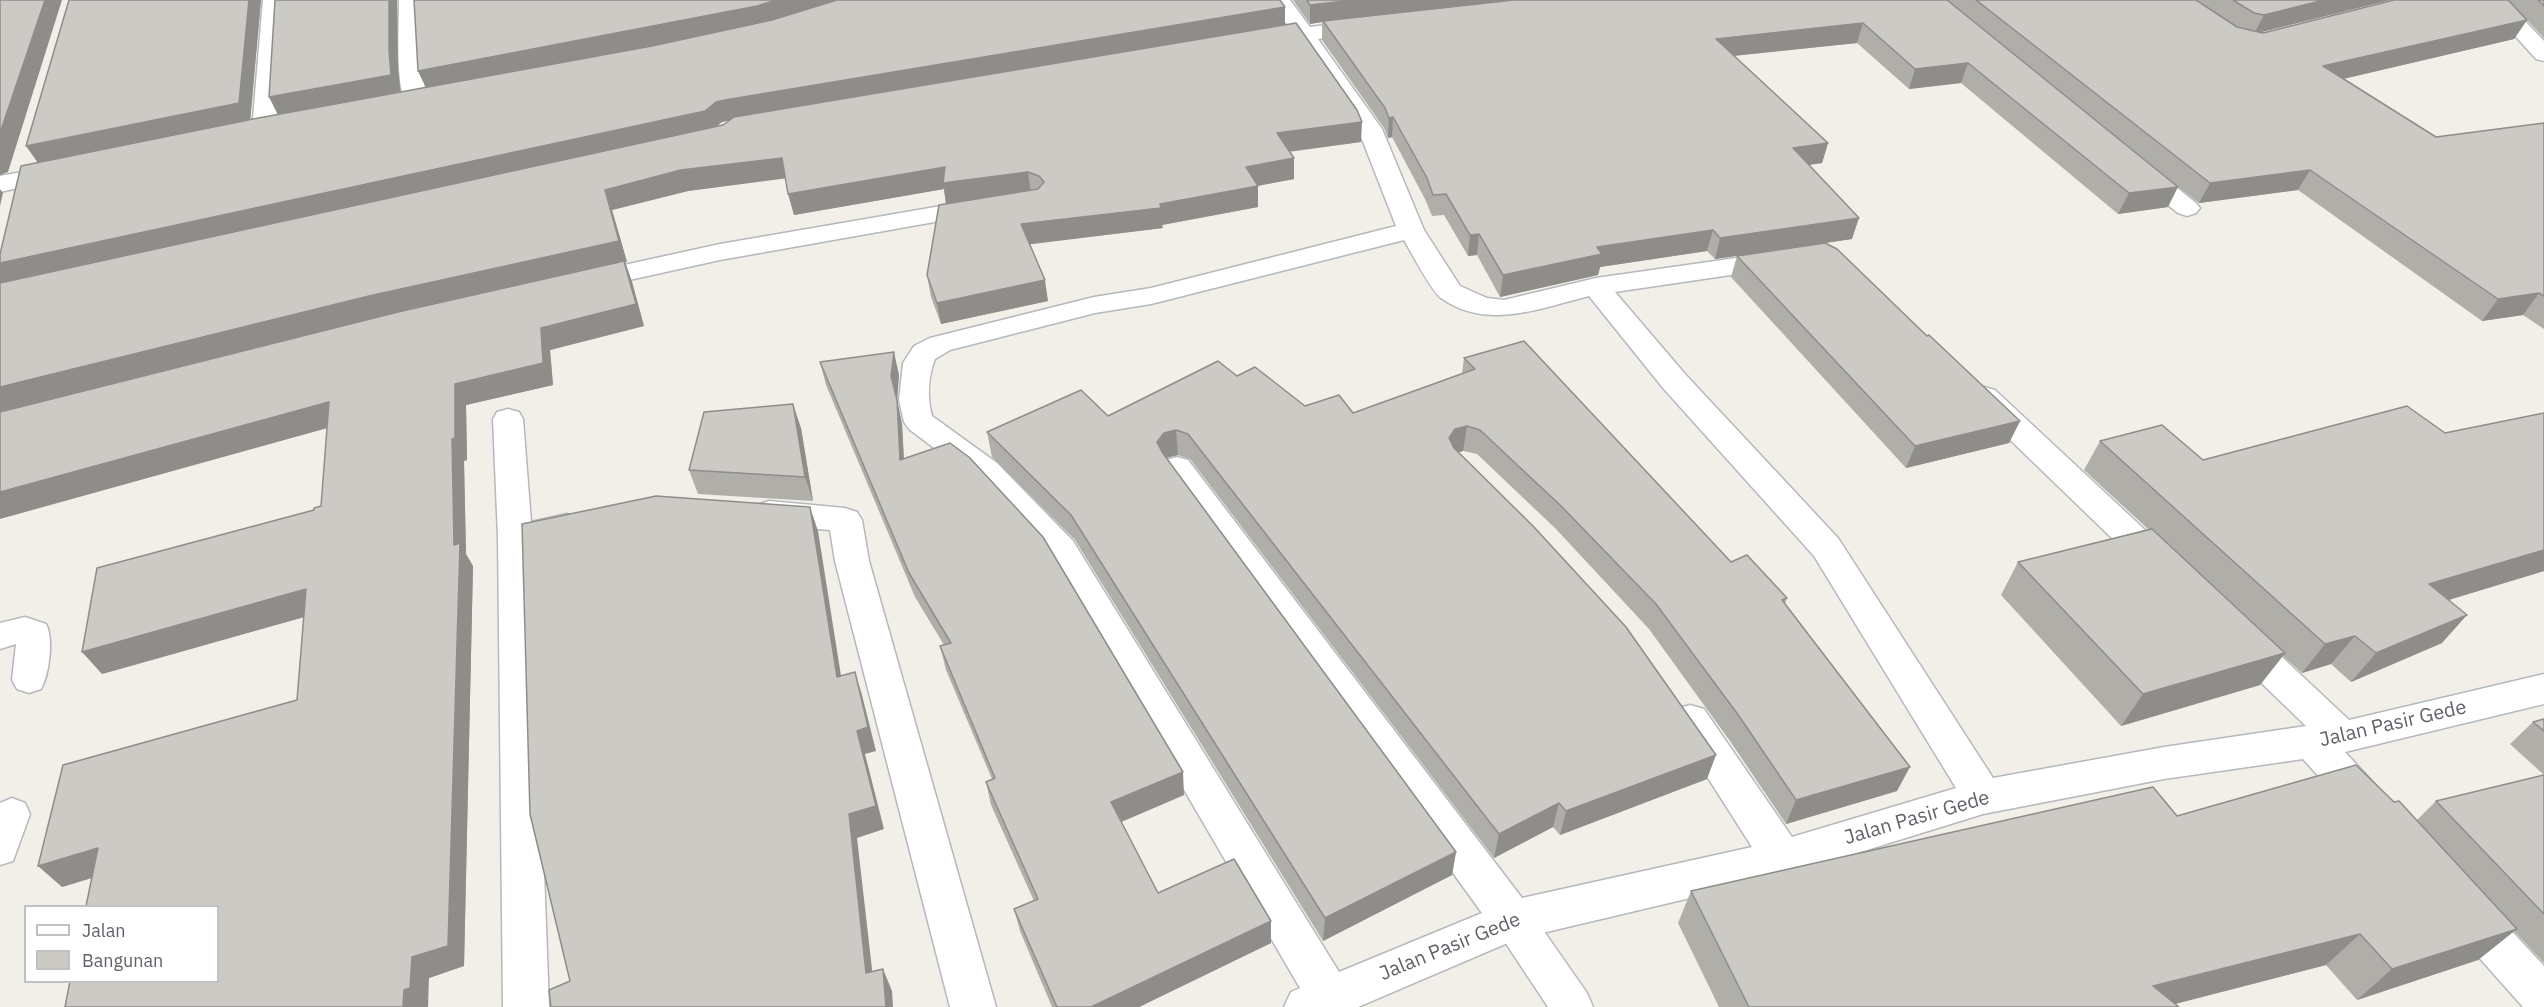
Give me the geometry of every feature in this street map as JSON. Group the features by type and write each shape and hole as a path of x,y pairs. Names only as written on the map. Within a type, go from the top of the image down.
{"street":[{"path":"264,130 273,0"},
{"path":"409,0 411,69 415,100"},
{"path":"1280,0 1370,129 1411,230 1450,292 1482,306 1504,308 1596,286 1810,255"},
{"path":"2467,0 2492,1 2544,54"},
{"path":"1237,44 1302,33 1384,24"},
{"path":"2520,31 2544,27"},
{"path":"392,105 438,96"},
{"path":"241,135 287,125"},
{"path":"2124,157 2187,208"},
{"path":"16,181 78,168"},
{"path":"564,286 720,252 974,208 1008,205"},
{"path":"1318,1001 1061,550 986,471 920,422 915,413 913,399 920,359 927,350 940,344 1094,305 1151,296 1411,230"},
{"path":"1596,286 1674,381 1826,547 1983,797"},
{"path":"1962,376 2187,590"},
{"path":"508,419 515,537 526,1007"},
{"path":"1177,468 1513,920"},
{"path":"736,510 845,520 852,561 973,1007"},
{"path":"515,537 596,520"},
{"path":"2221,622 2327,740 2392,831"},
{"name":"Jalan Pasir Gede","path":"1318,1001 1513,920 1783,858 1983,797 2164,763 2327,740 2544,688"},
{"path":"1674,697 1783,858"},
{"path":"2440,883 2544,998"}],"lane":[{"path":"0,636 25,629 34,633 29,680"},
{"path":"0,849 12,814"},
{"path":"1513,920 1572,1007"}],"building":[{"path":"0,0 45,0 0,133"},
{"path":"69,0 249,0 239,103 26,146"},
{"path":"275,0 389,0 391,75 269,97"},
{"path":"414,0 777,0 757,6 418,71"},
{"path":"837,0 1280,0 1285,7 725,100 716,102 705,111 0,263 0,254 21,166 253,119 652,46 772,20"},
{"path":"1307,0 1355,0 1310,5"},
{"path":"1514,0 1947,0 2178,187 2129,193 1968,63 1915,69 1863,23 1716,39 1828,143 1793,148 1859,218 1720,238 1713,230 1597,247 1602,254 1503,275 1479,234 1470,235 1446,194 1433,195 1427,178 1393,117 1389,118 1385,108 1323,21"},
{"path":"1976,0 2196,0 2237,27 2263,33 2394,0 2508,0 2527,20 2323,66 2436,137 2544,123 2544,296 2539,293 2498,299 2310,170 2210,183"},
{"path":"2233,0 2324,0 2264,15 2254,13"},
{"path":"1296,23 1357,110 1362,122 1277,133 1294,158 1246,167 1258,186 1160,204 1161,208 1021,224 1045,280 937,303 927,275 939,205 1038,189 1044,182 1039,176 1028,172 943,183 945,167 788,194 782,158 681,170 605,190 619,241 369,296 0,387 0,283 723,125 734,117"},
{"path":"1825,243 1837,249 2020,421 1915,446 1737,256"},
{"path":"624,261 636,304 541,328 543,363 455,384 455,438 452,439 454,545 460,543 448,946 412,957 410,988 404,990 403,1007 65,1007 70,983 219,983 219,905 86,905 98,848 38,866 63,765 297,700 306,589 82,652 97,568 314,510 321,506 329,402 0,492 0,412 398,312"},
{"path":"1524,341 1731,562 1747,555 1787,598 1782,600 1910,767 1796,800 1739,716 1656,604 1560,505 1480,430 1467,426 1455,429 1449,438 1454,448 1533,526 1626,627 1716,755 1566,811 1559,803 1499,834 1188,434 1176,430 1164,433 1157,442 1162,452 1456,852 1325,918 1071,515 987,432 1081,390 1108,416 1218,361 1237,376 1255,367 1305,406 1339,395 1353,413 1475,369 1464,358"},
{"path":"894,352 891,376 897,400 900,460 950,443 969,457 1043,537 1183,772 1111,802 1158,893 1234,859 1271,921 1091,1007 1057,1007 1014,909 1038,899 986,782 995,778 940,646 951,643 909,573 820,362"},
{"path":"793,404 805,477 689,470 704,412"},
{"path":"2407,406 2445,433 2544,413 2544,550 2429,584 2467,615 2376,653 2355,636 2325,644 2100,441 2162,425 2203,460"},
{"path":"656,496 810,507 837,677 855,672 868,727 857,731 876,806 849,814 866,973 883,969 886,1007 551,1007 549,990 570,981 530,814 522,524"},
{"path":"2152,529 2285,653 2143,694 2018,562"},
{"path":"2544,719 2544,731 2533,722"},
{"path":"2356,765 2394,802 2399,801 2517,929 2392,969 2360,934 2153,986 2179,1007 1749,1007 1691,891 2153,787 2177,816"},
{"path":"2544,775 2544,914 2436,801"}]}
